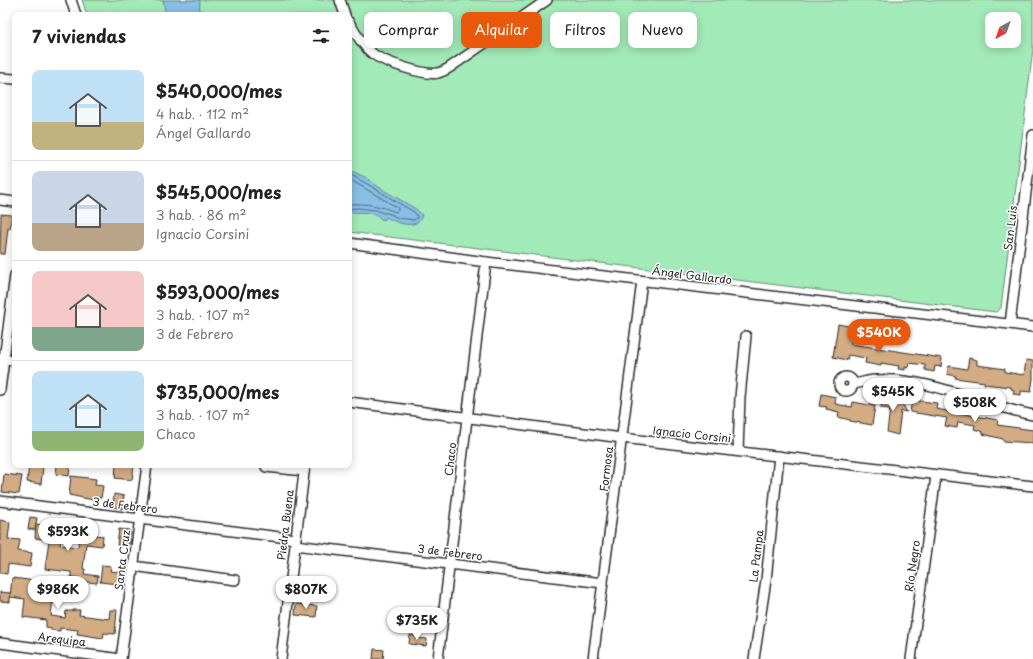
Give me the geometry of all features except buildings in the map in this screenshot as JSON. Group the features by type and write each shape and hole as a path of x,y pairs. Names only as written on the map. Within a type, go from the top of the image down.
{"street":[{"path":"71,0 75,12"},
{"path":"340,0 344,12"},
{"path":"352,27 362,42 373,53 383,59 408,68 437,73 449,68 547,0"},
{"path":"0,78 12,79"},
{"name":"San Luis","path":"1010,324 1028,213 1033,135"},
{"path":"0,200 12,202"},
{"name":"Ángel Gallardo","path":"352,243 486,262 1033,327"},
{"name":"Chaco","path":"438,659 486,262"},
{"name":"Formosa","path":"593,659 642,281"},
{"path":"0,390 2,359 12,294"},
{"path":"738,451 740,397 746,336"},
{"path":"2,359 12,361"},
{"path":"853,384 873,380 906,382 943,389 1033,415"},
{"name":"Ignacio Corsini","path":"352,402 622,438 936,476 1033,486"},
{"name":"La Pampa","path":"754,659 766,580 779,456"},
{"name":"Santa Cruz","path":"121,659 147,468"},
{"name":"Piedra Buena","path":"281,659 305,468"},
{"name":"Río Negro","path":"912,659 936,476"},
{"name":"3 de Febrero","path":"0,501 449,564 603,583"},
{"path":"133,566 235,580"},
{"name":"Arequipa","path":"0,643 121,659"}],"green space":[{"path":"82,0 1033,0 1033,49 1001,308 996,312 352,232 352,12 86,12"}],"water":[{"path":"163,0 200,0 199,12 165,12"},
{"path":"352,171 365,177 380,188 416,209 422,215 420,220 416,223 406,224 386,217 384,220 375,214 366,212 352,212"}]}
